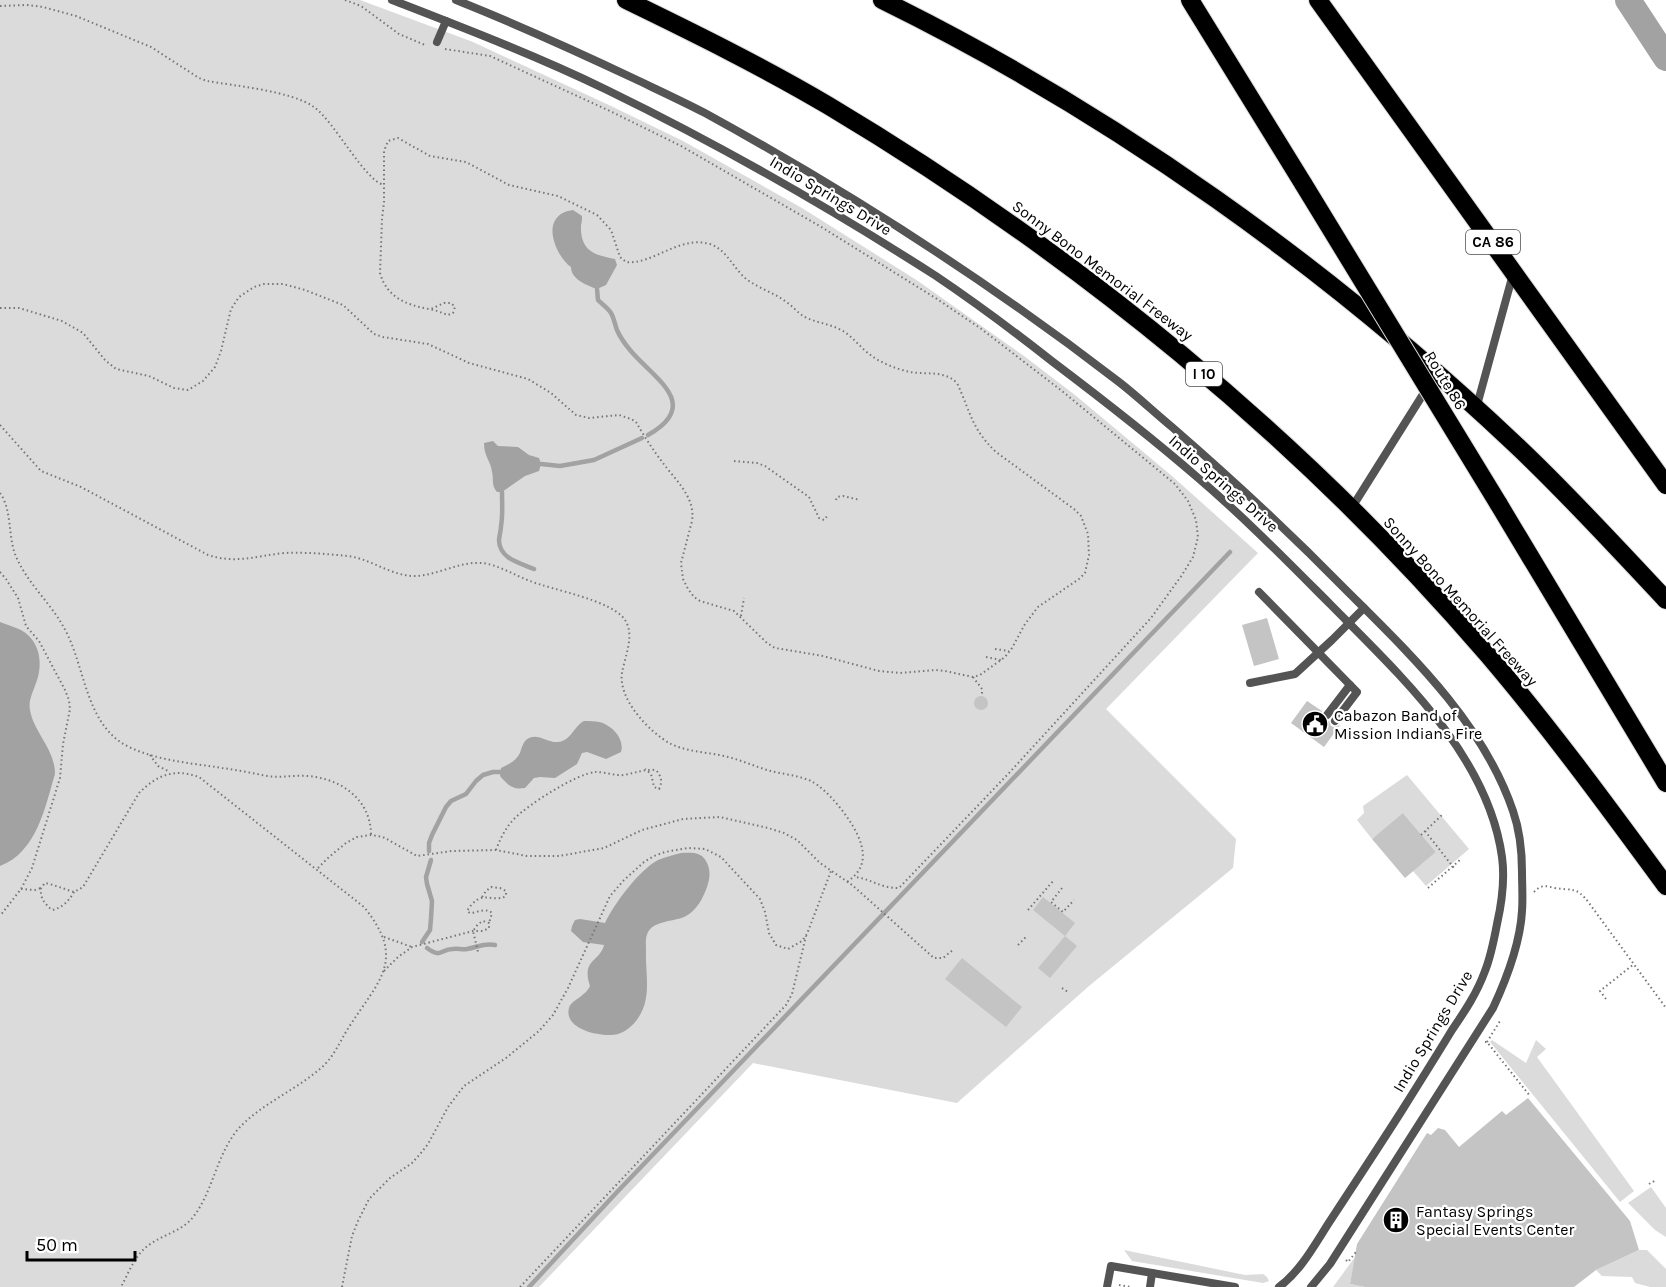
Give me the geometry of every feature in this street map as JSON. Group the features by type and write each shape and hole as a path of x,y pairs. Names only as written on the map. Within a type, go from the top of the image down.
{"highway":[{"name":"Sonny Bono Memorial Freeway","path":"626,0 719,45 828,105 929,169 1004,219 1077,272 1186,358 1305,463 1416,576 1553,734 1666,886"},
{"path":"882,0 1016,72 1093,118 1167,166 1256,229 1353,303 1517,446 1666,600"},
{"name":"Route 86","path":"1190,0 1498,503 1666,783"},
{"name":"CA 86","path":"1318,0 1666,485"}],"lane":[{"name":"Indio Springs Drive","path":"392,0 499,42 603,88 690,131 785,184 939,279 1009,328 1197,477 1270,544 1384,659 1437,720 1458,749 1473,774 1492,817 1500,848 1503,878 1500,911 1494,943 1485,971 1473,998 1381,1143 1311,1250 1289,1279 1279,1287"},
{"name":"Indio Springs Drive","path":"456,0 521,27 703,112 863,204 951,261 1121,383 1285,528 1400,645 1454,706 1476,737 1492,764 1513,811 1519,835 1522,858 1522,914 1516,949 1493,1008 1330,1264 1311,1287"},
{"path":"437,42 446,21"},
{"path":"1476,409 1514,271"},
{"path":"1351,509 1436,374"},
{"path":"1260,592 1358,692 1335,721"},
{"path":"1250,683 1295,674 1364,608"},
{"path":"1327,715 1350,685"},
{"path":"1107,1287 1111,1266 1235,1287"},
{"path":"1149,1287 1152,1273"}],"path":[{"path":"345,0 361,6 399,34 427,45"},
{"path":"0,6 43,7 76,16 151,47 207,81 297,98 320,112 368,172 379,184 384,185"},
{"path":"444,49 490,56 612,111 683,147 823,228 937,299 1017,355 1175,484 1188,501 1196,520 1198,537 1193,557 1151,618 1009,773 899,888 886,888 855,877"},
{"path":"0,308 19,308 62,321 83,333 105,360 116,369 149,376 174,388 188,390 203,381 214,367 221,351 231,309 239,297 254,287 264,284 282,284 305,290 343,305 374,334 428,344 469,363 528,380 551,393 576,415 583,418 612,415 631,419 636,422 659,458 686,493 692,506 692,521 681,563 683,579 688,589 700,601 734,611 775,648 823,656 879,672 945,670 973,677 980,675 1001,660 1038,607 1073,585 1085,573 1089,555 1088,534 1081,516 1069,503 988,444 975,427 957,383 947,375 910,372 882,362 866,352 842,330 808,319 784,300 747,279 723,251 712,245 687,244 640,260 626,262 620,257 611,230 597,214 558,196 509,185 466,162 430,156 398,138 388,141 384,151 380,264 382,279 390,291 406,304 448,315 453,313 455,307 451,303 444,303 431,309"},
{"path":"0,425 41,471 87,490 208,555 234,560 300,552 348,556 366,560 396,574 409,576 428,574 473,562 486,563 538,584 583,597 618,612 625,619 629,631 621,684 624,694 636,712 655,732 678,747 729,757 810,781 823,789 858,835 862,846 861,869 847,882"},
{"path":"734,461 765,466 809,498 819,518 824,520 828,515"},
{"path":"0,493 6,507 16,557 70,639 100,720 116,738 126,746 150,755 190,764 270,776 309,776 329,780 358,798 368,815 371,835"},
{"path":"836,500 839,496 860,500"},
{"path":"0,572 18,598 26,626 46,654 69,699 70,709 63,744 60,778 32,868 21,889 0,916"},
{"path":"741,617 744,598"},
{"path":"995,649 1009,651"},
{"path":"986,657 1001,660"},
{"path":"973,677 982,689 982,696"},
{"path":"150,755 158,766 172,774"},
{"path":"496,850 500,840 516,818 540,799 565,784 595,772 621,776 645,769 656,770 662,784 659,789 654,787 651,774 645,769"},
{"path":"41,888 40,895 52,910 65,904 74,892 83,886 139,793 156,778 164,775 191,774 199,777 364,907 384,937 387,951 384,971 378,985 333,1056 312,1076 255,1114 238,1130 192,1218 184,1226 144,1249 121,1287"},
{"path":"1421,835 1442,815"},
{"path":"318,870 328,856 346,843 357,837 371,835 383,837 417,856 452,851 496,850 540,857 582,853 604,848 642,830 683,819 720,817 768,828 797,840 820,863 852,885 934,958 938,959 947,955 954,949"},
{"path":"1425,831 1453,867"},
{"path":"342,1287 352,1236 369,1199 421,1153 447,1107 464,1086 506,1058 549,1021 568,988 610,896 644,862 678,848 697,848 712,852 721,857 760,899 769,933 776,945 788,949 796,946 807,934"},
{"path":"1428,888 1460,860"},
{"path":"520,1287 786,1005 792,994 807,934 831,871"},
{"path":"1028,910 1054,880"},
{"path":"21,889 35,890 45,884 74,892"},
{"path":"1535,890 1543,885 1567,888 1581,893 1666,1008"},
{"path":"384,971 412,947 489,928 492,913 490,911 473,913 467,911 492,887 506,891 506,896 503,898 482,897"},
{"path":"1062,888 1051,902 1063,912 1074,900"},
{"path":"478,952 473,931 483,921 489,923"},
{"path":"384,937 412,947"},
{"path":"1018,945 1026,937"},
{"path":"1606,999 1600,991 1634,964"},
{"path":"1062,988 1068,992"},
{"path":"1485,1042 1530,1096"},
{"path":"1649,1184 1656,1180"},
{"path":"1348,1262 1356,1252"},
{"path":"1125,1286 1131,1287"}],"shaded area":[{"path":"0,0 360,0 473,42 683,141 802,208 918,281 1075,395 1172,476 1258,553 1106,709 1236,839 1233,868 1089,986 957,1103 753,1063 539,1287 0,1287"},
{"path":"573,210 582,216 581,234 586,246 601,256 615,259 617,265 606,285 597,289 576,278 555,245 553,224 559,215"},
{"path":"493,441 498,446 518,447 529,455 539,458 541,464 539,471 525,476 502,492 497,492 484,448 484,443"},
{"path":"0,622 28,635 33,640 39,654 38,676 30,700 30,710 52,757 55,774 43,814 31,839 13,859 0,866"},
{"path":"584,721 599,722 613,729 621,742 621,752 606,759 587,752 582,753 577,764 555,778 534,778 525,788 511,786 500,776 501,768 516,758 526,740 538,737 554,742 562,741"},
{"path":"1407,775 1469,849 1426,886 1413,871 1436,852 1404,814 1372,839 1357,820 1364,813 1363,806"},
{"path":"681,853 695,853 704,858 708,864 708,884 704,895 690,913 681,918 655,925 648,932 646,936 647,987 645,1004 641,1013 630,1027 618,1034 603,1035 578,1027 569,1016 569,1008 590,986 589,966 602,951 604,945 583,942 571,931 575,920 605,923 621,897 643,871 658,860"},
{"path":"1492,1040 1526,1063 1536,1040 1546,1049 1537,1057 1634,1191 1620,1202 1490,1042"},
{"path":"1651,1187 1666,1208 1666,1237 1655,1230 1628,1203"},
{"path":"1124,1250 1245,1275 1263,1274 1269,1281 1263,1283 1132,1261"},
{"path":"1639,1250 1647,1250 1666,1269 1666,1287 1650,1287 1635,1283 1632,1277 1602,1276 1596,1270"},
{"path":"1355,1257 1350,1284 1365,1287 1333,1287"}],"building":[{"path":"1267,618 1279,659 1254,666 1242,625"},
{"path":"981,696 986,698 988,703 986,708 981,710 976,708 974,703 976,698"},
{"name":"Cabazon Band of Mission Indians Fire","path":"1307,701 1322,711 1321,717 1329,721 1331,726 1340,725 1324,747 1291,723"},
{"path":"1403,813 1436,852 1405,878 1372,839"},
{"path":"1043,897 1075,923 1065,936 1033,910"},
{"path":"1065,936 1077,946 1050,978 1038,968"},
{"path":"962,958 1022,1007 1006,1027 945,979"},
{"path":"1528,1098 1630,1221 1639,1250 1596,1270 1574,1287 1365,1287 1350,1284 1357,1244 1427,1133 1431,1135 1438,1128 1445,1130 1459,1147 1502,1111 1506,1115"}],"waterway":[{"path":"1628,0 1666,58"},
{"path":"597,289 598,300 611,313 623,340 660,381 673,402 672,413 664,424 648,435"},
{"path":"541,464 560,466 594,460 642,438"},
{"path":"502,492 500,547 512,560 534,569"},
{"path":"529,1287 618,1191 1230,552"},
{"path":"429,851 432,835 451,801 466,794 483,775 501,772"},
{"path":"422,942 430,930 432,901 426,877 431,860"},
{"path":"427,948 438,953 449,949 495,945"}],"place":[{"name":"Cabazon Band of Mission Indians Fire","path":"1315,724"},
{"name":"Fantasy Springs Special Events Center","path":"1396,1220"}]}
